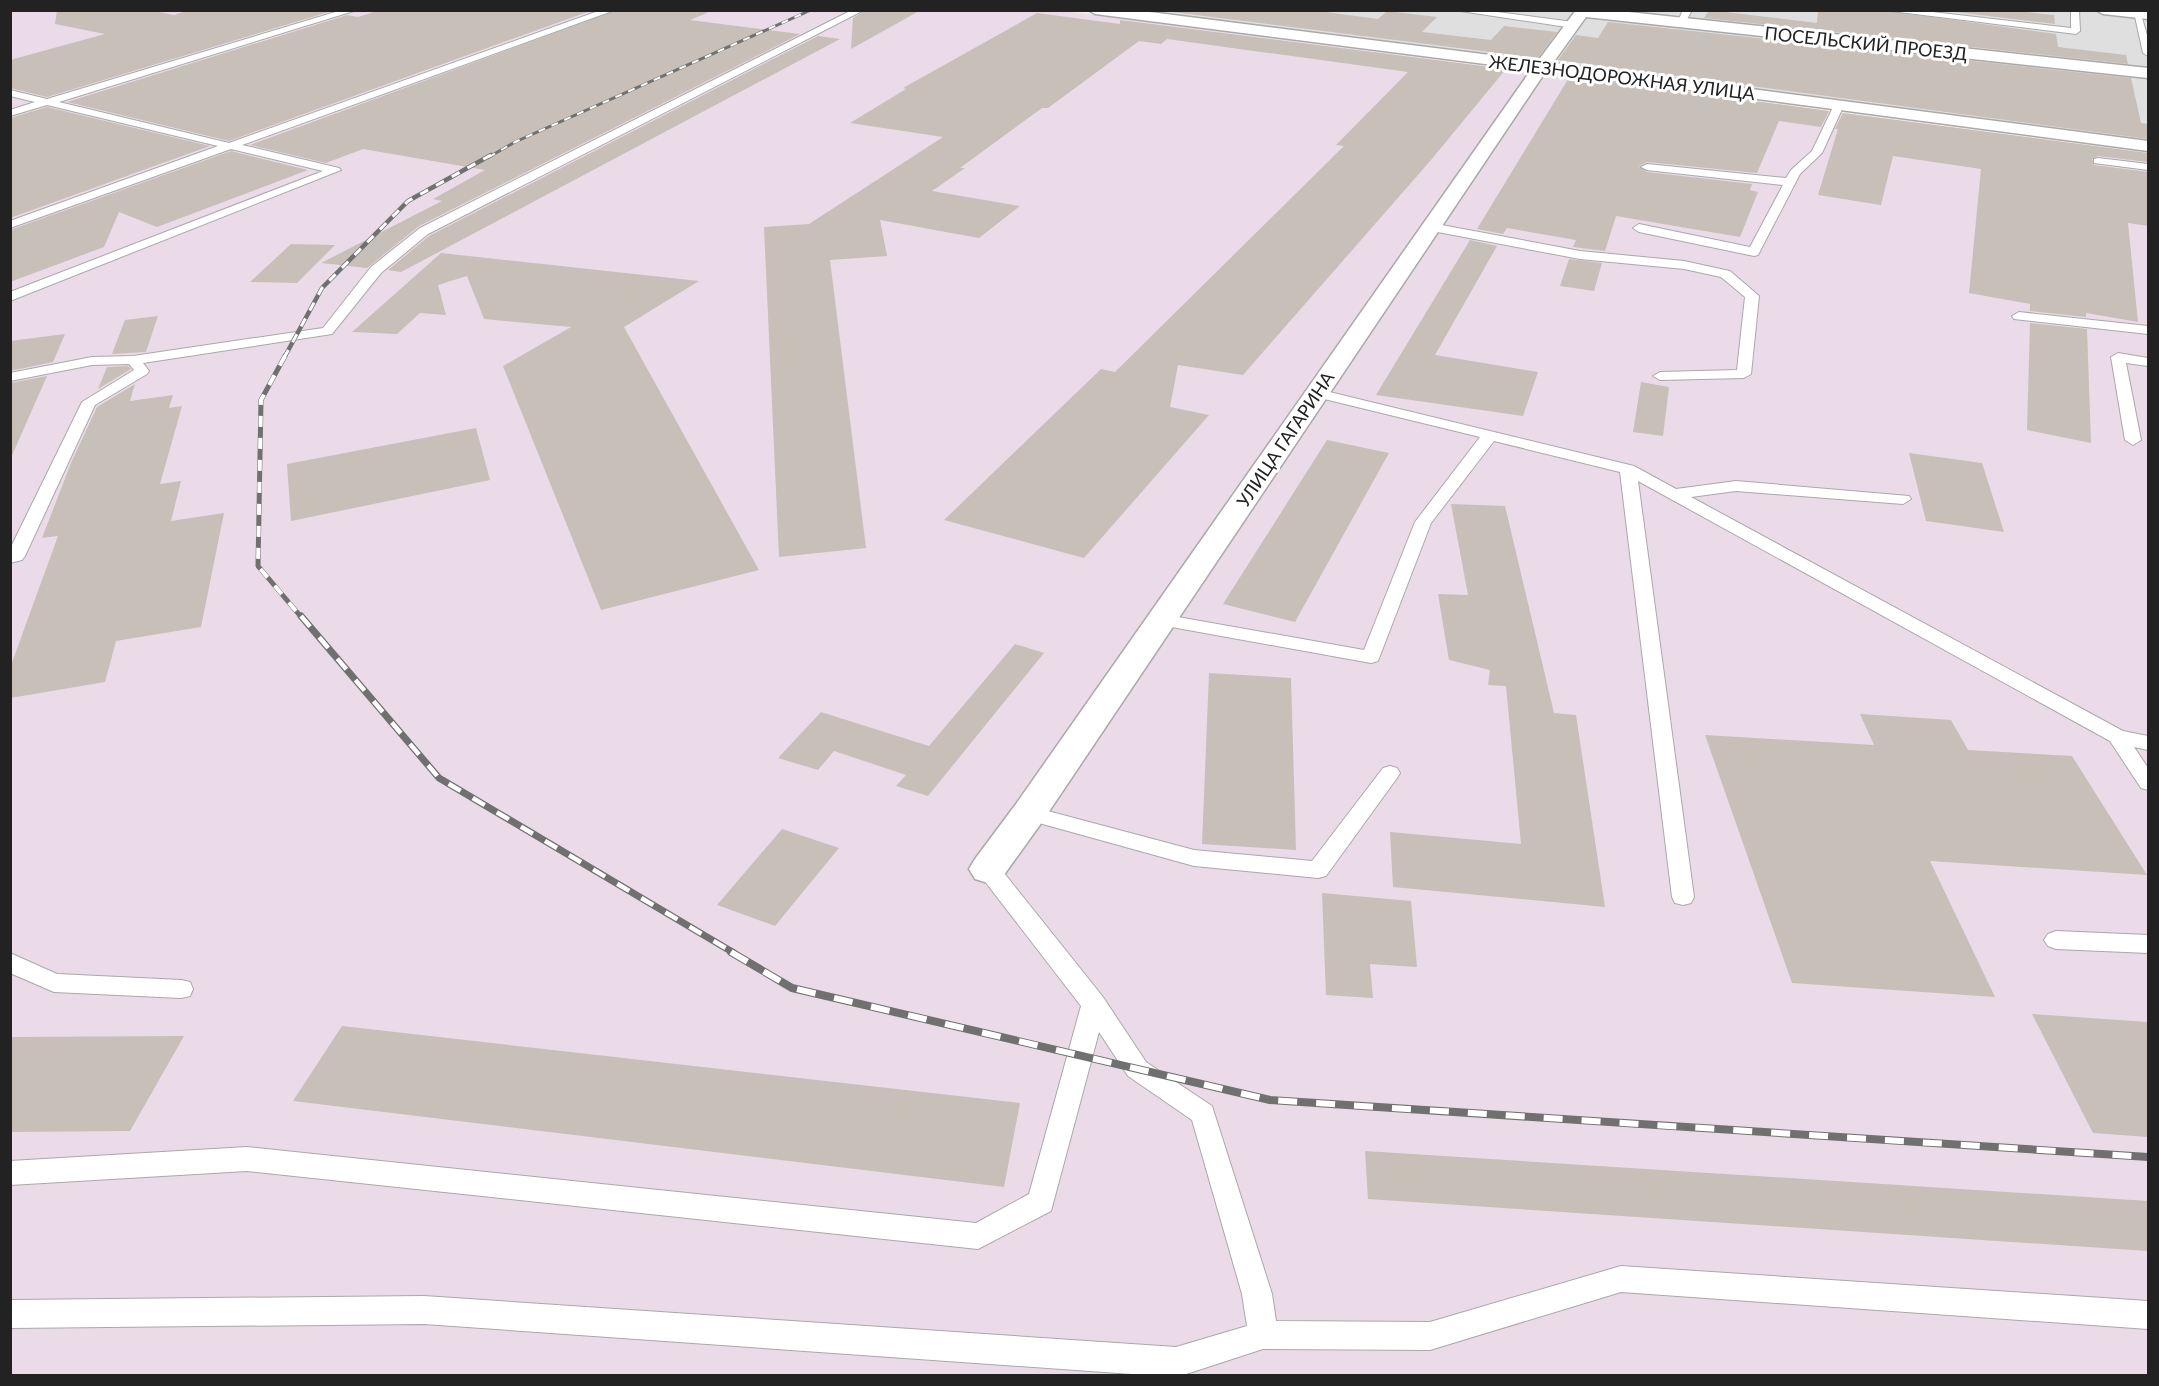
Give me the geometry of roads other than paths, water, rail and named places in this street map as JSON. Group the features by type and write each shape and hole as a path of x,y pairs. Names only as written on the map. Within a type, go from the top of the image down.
{"street":[{"name":"ЖЕЛЕЗНОДОРОЖНАЯ УЛИЦА","path":"1095,10 2148,146"},
{"path":"2103,10 2143,15"},
{"name":"УЛИЦА ГАГАРИНА","path":"988,869 1029,813 1542,66 1580,16"},
{"name":"ПОСЕЛЬСКИЙ ПРОЕЗД","path":"1580,16 1685,17 2148,73"}],"lane":[{"path":"10,113 353,10"},
{"path":"10,225 611,10"},
{"path":"10,377 92,361 133,360 327,331 376,270 424,231 860,10"},
{"path":"1458,10 1580,16"},
{"path":"1887,10 2076,31 2075,10"},
{"path":"2143,15 2148,53"},
{"path":"10,93 335,170 10,297"},
{"path":"1640,228 1754,252 1794,171 1817,153 1839,105"},
{"path":"2098,161 2148,167"},
{"path":"1647,167 1789,182"},
{"path":"1431,227 1580,255 1684,265 1725,274 1752,296 1744,374 1660,376"},
{"path":"2019,316 2148,330"},
{"path":"2133,440 2118,357 2148,362"},
{"path":"10,558 16,555 89,402 142,371 133,360"},
{"path":"1317,393 1628,469 2117,736 2148,743"},
{"path":"1161,620 1371,657 1423,522 1490,435"},
{"path":"1628,469 1683,897"},
{"path":"1673,494 1736,486 1904,499"},
{"path":"2117,736 2148,783"},
{"path":"1029,813 1194,858 1318,870 1390,773"},
{"path":"988,869 1094,1004 1137,1069 1203,1114 1257,1294 1263,1335"},
{"path":"2056,939 2148,944"},
{"path":"10,962 54,983 181,989"},
{"path":"10,1173 246,1159 978,1236 1041,1202 1094,1004"},
{"path":"10,1314 424,1310 1176,1362 1263,1335 1430,1336 1621,1279 2148,1315"}],"railway":[{"path":"489,157 515,142 811,10"},
{"path":"284,358 322,288 408,201 491,155"},
{"path":"285,356 261,400 258,566 302,618"},
{"path":"301,616 439,778 734,953"},
{"path":"731,952 792,988 1270,1100 2148,1157"}]}
